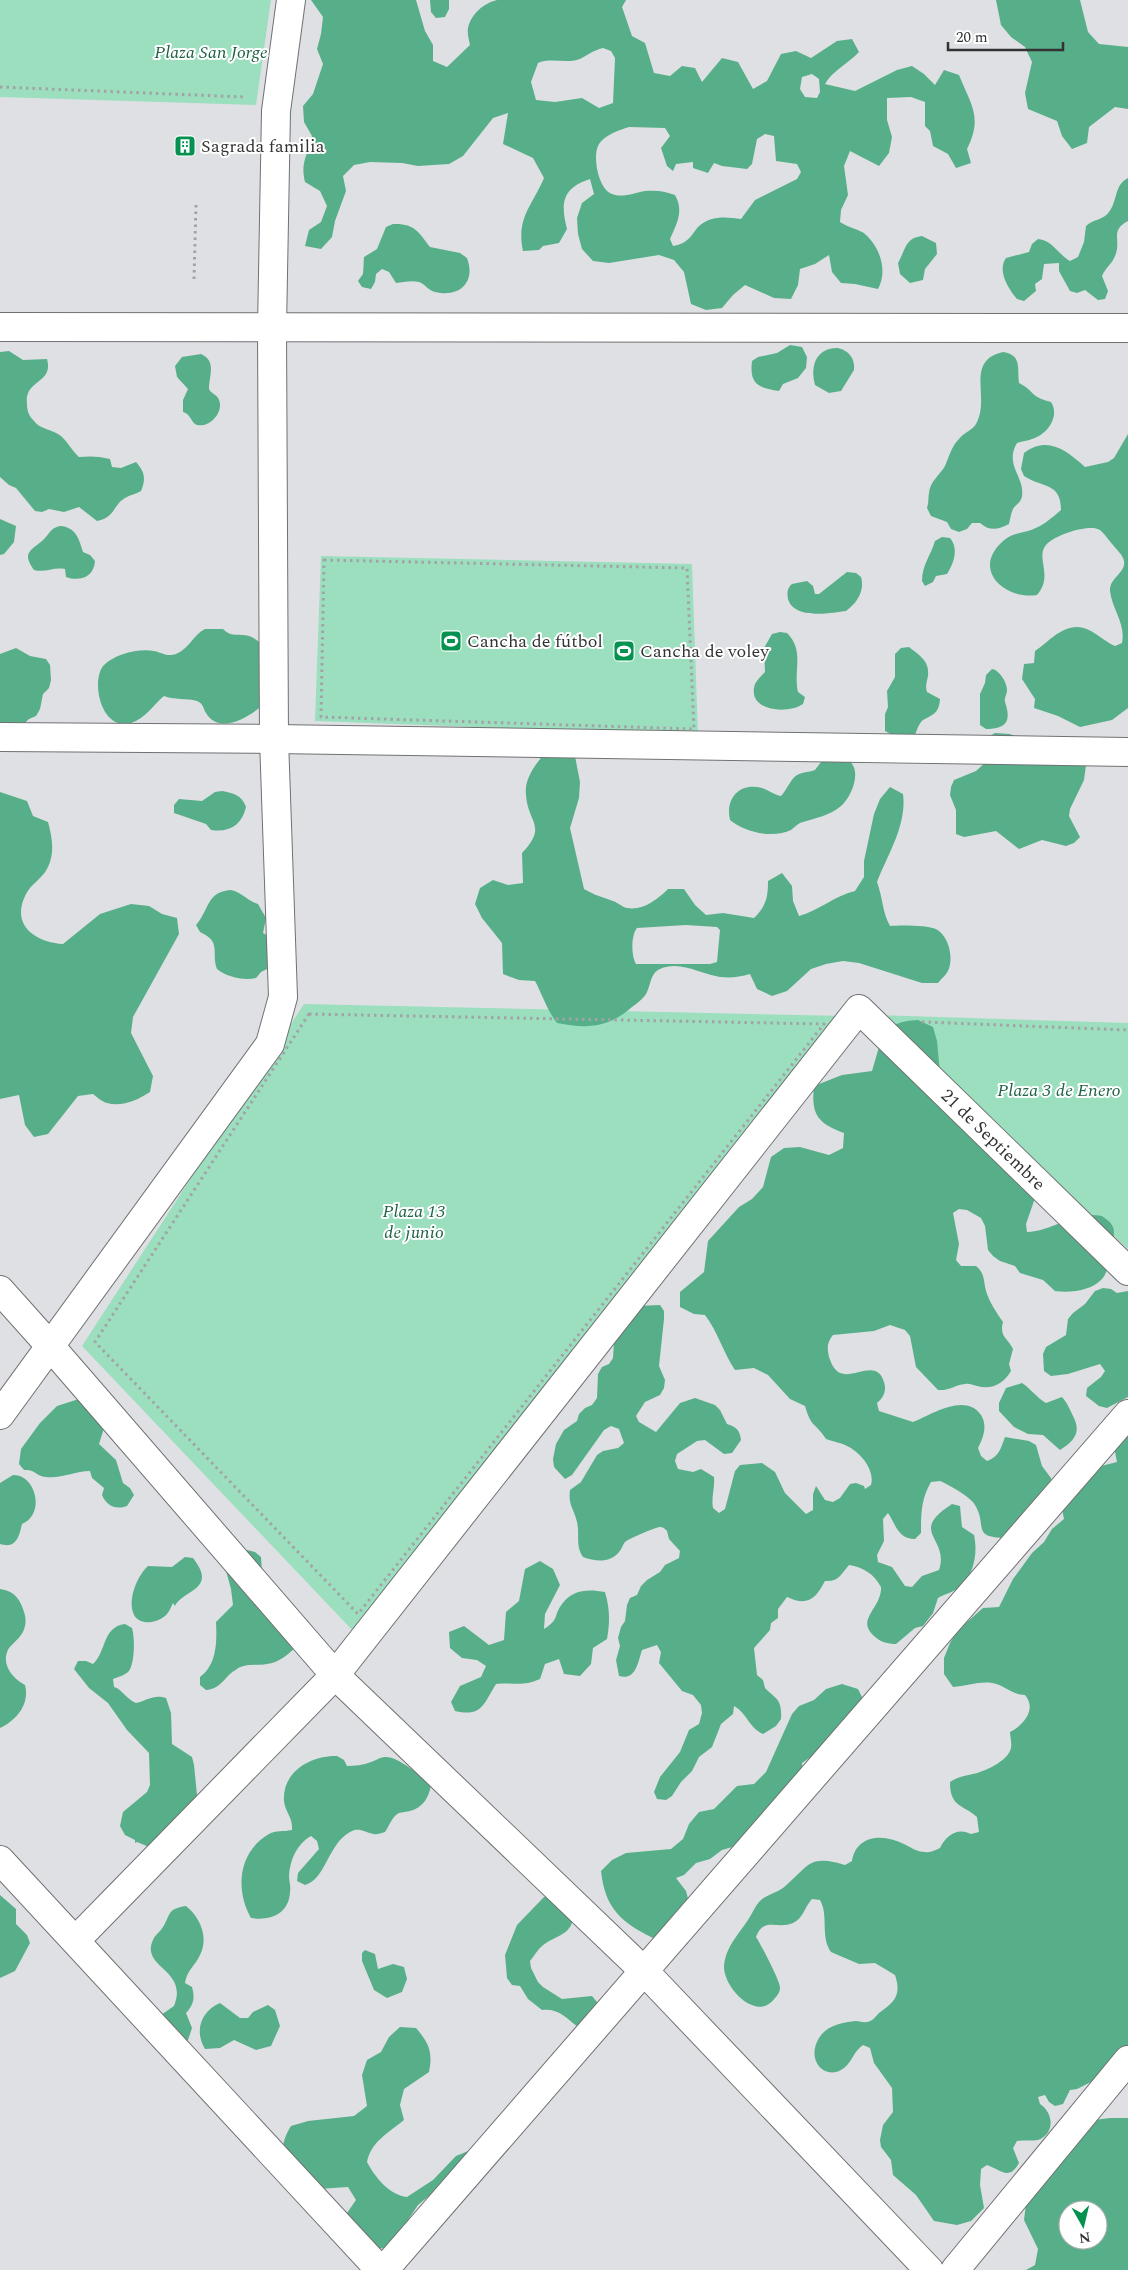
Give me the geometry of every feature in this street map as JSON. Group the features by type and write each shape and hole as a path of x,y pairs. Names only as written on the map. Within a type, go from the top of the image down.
{"street":[{"path":"0,1415 270,1044 283,997 274,739 272,328 276,111 292,0"},
{"path":"0,327 1128,328"},
{"path":"0,737 274,739 1128,752"},
{"name":"21 de Septiembre","path":"335,1676 859,1009 1128,1271"},
{"path":"0,1290 51,1346 335,1676 645,1972 929,2270"},
{"path":"384,2270 645,1972 1128,1414"},
{"path":"76,1940 335,1676"},
{"path":"0,1860 380,2270"},
{"path":"955,2270 1128,2060"}],"path":[{"path":"0,87 250,97"},
{"path":"194,279 196,205"},
{"path":"324,560 687,568 694,729 321,717 324,560"},
{"path":"308,1014 824,1024 358,1614 95,1342 308,1014"},
{"path":"919,1022 1128,1030"}],"green space":[{"name":"Plaza San Jorge","path":"0,0 271,0 256,105 0,97"},
{"path":"311,0 416,0 425,31 433,45 433,61 447,67 470,45 468,30 472,18 483,6 492,1 626,0 622,7 632,36 645,43 654,73 670,76 682,66 695,68 702,82 722,58 738,62 753,89 767,81 781,54 796,51 811,58 837,41 852,39 859,52 832,75 825,84 855,91 897,70 912,66 935,85 944,70 959,75 974,111 974,128 967,149 971,163 956,168 948,154 933,146 930,131 925,126 925,102 911,97 887,98 887,120 892,137 889,153 879,166 850,151 844,166 848,195 841,210 840,222 863,233 875,246 882,267 881,282 878,289 841,283 832,272 829,255 815,264 800,269 798,285 791,299 774,298 745,285 722,308 706,310 691,304 684,272 674,260 659,255 609,263 593,261 582,249 578,234 577,218 582,203 594,194 590,179 574,187 566,197 564,211 567,229 559,243 543,246 539,250 523,251 521,240 523,221 544,178 533,158 503,144 508,113 493,118 463,156 449,164 418,166 402,163 370,162 354,165 343,176 346,191 335,221 332,237 321,249 305,246 309,230 321,222 327,206 320,191 305,182 303,169 312,136 304,122 303,106 313,94 323,64 317,49 323,17","holes":["603,48 611,51 615,58 613,103 599,108 582,98 555,102 536,100 531,82 538,63 543,61 577,60","812,74 819,79 820,92 817,98 805,97 800,89 802,77","629,127 665,128 670,136 661,148 667,166 673,171 676,164 693,162 693,168 708,173 714,163 722,166 747,169 752,164 757,139 765,134 774,136 776,161 797,164 801,172 797,179 755,200 741,219 724,217 708,220 698,227 685,242 673,246 670,239 679,212 678,201 675,195 653,191 623,196 614,195 606,190 599,178 596,163 597,149 599,144 608,135"]},
{"path":"430,0 449,0 449,9 445,17 436,18 431,12"},
{"path":"996,0 1080,0 1088,32 1099,44 1128,47 1128,109 1115,107 1089,127 1087,143 1072,149 1062,136 1057,121 1028,109 1025,93 1032,62 1025,47 1011,37 1001,25"},
{"path":"1128,178 1128,221 1117,232 1115,256 1102,276 1108,291 1105,299 1098,300 1085,290 1077,293 1070,291 1059,271 1059,263 1044,264 1042,279 1035,284 1036,291 1024,301 1017,299 1007,285 1003,274 1006,258 1029,252 1032,244 1038,239 1047,242 1070,261 1078,257 1084,242 1086,226 1107,215 1120,185"},
{"path":"393,224 411,227 423,237 430,247 460,253 467,258 469,274 464,286 452,293 435,292 419,282 396,283 389,272 382,269 376,274 375,282 371,289 362,287 358,281 363,274 364,257 377,249 386,227"},
{"path":"922,236 936,243 937,254 925,269 923,280 910,283 900,274 898,263 909,242 916,237"},
{"path":"790,345 802,347 807,357 806,368 798,378 783,384 779,391 761,387 757,384 752,375 752,361 758,357 777,353"},
{"path":"838,348 850,356 854,370 841,391 829,393 815,385 814,365 819,355 824,351"},
{"path":"9,351 23,360 47,359 48,367 46,373 34,385 27,396 28,411 37,424 61,436 79,457 94,456 110,459 112,467 121,468 136,462 141,469 144,483 141,491 121,501 108,517 97,521 79,507 64,512 49,509 42,512 35,511 16,488 0,477 0,352"},
{"path":"1003,352 1016,359 1019,383 1039,398 1051,402 1054,413 1053,419 1047,429 1038,437 1017,443 1013,458 1021,483 1022,496 1020,502 1013,509 1009,524 994,529 980,523 972,523 967,529 959,532 951,529 947,522 931,516 927,508 930,489 945,466 956,442 976,424 980,414 980,382 984,363 991,357"},
{"path":"201,354 206,357 211,365 209,389 218,398 220,409 211,422 197,425 183,412 183,400 188,389 177,377 175,366 182,357"},
{"path":"1128,434 1128,708 1112,720 1080,727 1058,716 1034,708 1035,699 1022,679 1024,664 1034,663 1035,651 1068,628 1083,628 1091,631 1115,646 1122,643 1122,629 1111,598 1110,586 1123,569 1124,561 1122,557 1105,535 1095,528 1072,531 1056,537 1043,550 1044,581 1037,595 1014,593 1004,588 991,573 990,564 993,553 1004,540 1037,528 1061,510 1058,495 1054,490 1024,476 1021,469 1024,453 1041,445 1049,445 1064,451 1085,467 1108,462 1114,458"},
{"path":"0,519 16,526 14,542 4,554 0,555"},
{"path":"60,526 70,529 76,534 83,552 90,555 95,561 92,571 85,577 76,579 66,577 65,569 34,570 28,560 31,550 52,530"},
{"path":"942,537 950,538 953,542 955,551 952,565 947,574 936,576 933,582 925,586 922,581 922,575 925,565 935,541"},
{"path":"321,556 692,564 698,735 315,721"},
{"path":"847,572 856,573 861,577 862,587 857,600 846,611 823,614 805,613 792,606 788,599 789,587 792,584 807,581 813,586 815,594 819,594"},
{"path":"205,629 223,629 232,634 252,637 268,653 263,705 235,722 219,723 212,720 197,701 164,696 145,715 136,721 121,724 112,720 101,703 98,692 100,672 104,665 114,658 134,651 148,650 167,655 176,654"},
{"path":"787,633 796,647 798,692 805,697 803,704 778,710 762,705 756,700 754,693 755,684 765,672 764,648 772,634"},
{"path":"909,647 926,662 928,671 927,692 940,699 937,710 922,721 915,735 903,737 885,731 885,714 888,707 887,691 895,677 895,654 901,648"},
{"path":"16,648 30,656 46,659 50,665 51,680 49,688 43,694 40,709 36,716 29,719 0,746 0,654"},
{"path":"992,669 1000,674 1006,683 1005,700 1008,714 1003,725 993,729 986,729 980,725 980,694 986,675"},
{"path":"995,733 1010,734 1086,765 1084,780 1070,809 1069,816 1080,837 1074,843 1066,846 1042,840 1019,849 996,831 964,837 956,834 956,810 950,795 951,787 954,780 976,771 987,761 988,737"},
{"path":"574,751 580,782 579,798 570,828 584,889 627,908 644,906 668,889 684,889 695,905 706,915 723,913 754,918 761,910 765,901 768,892 768,881 782,873 792,886 793,901 799,916 807,913 840,896 855,891 864,877 864,861 874,814 880,799 890,787 903,794 902,817 899,828 877,882 884,910 890,926 927,927 940,932 949,948 950,966 948,971 938,983 922,983 859,963 843,961 811,969 787,991 772,996 757,989 750,974 720,977 675,966 660,969 654,973 645,996 623,1014 606,1023 578,1026 557,1023 535,981 519,980 503,974 502,943 482,918 475,904 480,888 493,880 508,885 523,883 522,853 530,844 535,830 527,805 527,783 534,767 545,753","holes":["686,925 717,927 720,930 717,962 710,964 636,964 634,960 633,940 637,928"]},
{"path":"824,758 844,758 854,768 854,782 849,796 841,806 832,812 800,823 784,833 776,834 751,831 730,820 729,812 732,799 741,790 747,787 762,788 781,796 796,776 815,770"},
{"path":"222,791 240,797 246,807 238,823 229,829 211,830 206,824 174,813 174,805 179,799 202,801 215,792"},
{"path":"0,792 27,801 33,816 48,822 52,856 48,867 28,890 22,905 21,915 23,923 28,930 43,940 63,944 100,914 131,904 149,906 162,914 177,918 179,934 133,1017 131,1033 153,1076 150,1092 135,1100 118,1104 105,1102 93,1094 78,1096 48,1134 34,1137 25,1125 19,1095 0,1099"},
{"path":"231,890 258,904 266,918 263,933 270,937 269,968 261,972 256,978 236,978 217,969 213,944 207,936 200,932 196,925 209,902 217,894"},
{"name":"Plaza 13 de junio","path":"304,1004 846,1016 355,1633 82,1346"},
{"name":"Plaza 3 de Enero","path":"876,1015 1128,1023 1128,1249"},
{"path":"918,1020 933,1027 937,1041 940,1073 970,1137 977,1139 1034,1185 1034,1201 1026,1224 1027,1232 1037,1231 1082,1216 1102,1216 1111,1224 1114,1232 1110,1262 1102,1279 1092,1286 1086,1289 1067,1292 1055,1291 1043,1280 1020,1273 1015,1266 1000,1261 993,1256 988,1250 985,1226 981,1218 967,1210 959,1209 953,1213 959,1244 956,1260 961,1266 976,1266 981,1272 989,1298 1003,1322 1003,1334 1013,1349 1009,1364 1011,1371 1008,1376 1001,1383 988,1387 967,1384 938,1390 916,1367 910,1336 905,1330 890,1325 874,1331 833,1335 828,1345 829,1357 834,1368 840,1373 852,1374 871,1370 881,1375 885,1391 883,1397 877,1403 879,1411 913,1422 948,1407 966,1405 974,1408 981,1415 984,1423 983,1436 978,1448 981,1456 987,1461 994,1457 999,1452 1005,1437 1029,1441 1036,1445 1042,1466 1051,1478 1052,1486 1008,1538 989,1536 984,1533 979,1512 973,1502 959,1491 940,1481 931,1482 925,1494 922,1507 921,1533 915,1539 901,1534 888,1513 883,1519 884,1541 877,1555 878,1562 892,1567 905,1586 912,1587 922,1576 939,1570 941,1559 931,1529 933,1522 939,1514 952,1504 960,1506 962,1527 974,1535 975,1542 974,1563 965,1582 958,1589 938,1598 933,1613 923,1626 915,1628 896,1644 881,1641 869,1630 868,1619 878,1601 881,1587 868,1572 859,1567 849,1565 837,1579 825,1581 815,1596 806,1601 787,1597 778,1609 778,1618 771,1623 770,1630 754,1648 757,1675 763,1680 765,1688 778,1700 781,1707 781,1719 776,1726 763,1734 754,1728 742,1712 734,1706 733,1714 721,1724 712,1747 699,1757 692,1771 681,1782 672,1796 666,1800 657,1799 654,1792 660,1777 680,1752 689,1730 699,1724 702,1713 701,1705 693,1695 682,1691 659,1663 661,1652 657,1645 642,1650 633,1673 625,1677 619,1676 616,1660 620,1646 618,1638 625,1621 630,1598 637,1595 641,1586 660,1572 665,1565 679,1558 680,1551 669,1539 667,1531 660,1527 627,1540 615,1556 607,1560 598,1561 583,1557 578,1544 578,1527 571,1503 570,1490 581,1482 597,1455 603,1451 618,1448 624,1443 619,1429 611,1426 604,1430 572,1475 565,1479 554,1467 553,1459 556,1444 564,1430 577,1421 579,1414 585,1408 592,1405 597,1398 598,1374 602,1367 609,1364 613,1358 614,1342 637,1306 660,1305 664,1311 664,1319 659,1366 665,1380 664,1388 660,1395 645,1402 636,1416 639,1422 656,1432 680,1403 695,1398 715,1405 720,1410 727,1424 737,1430 741,1440 732,1453 724,1454 705,1440 697,1441 677,1454 675,1461 678,1469 693,1472 701,1469 714,1477 713,1508 719,1513 725,1509 735,1471 740,1465 762,1463 775,1472 785,1493 806,1514 813,1510 813,1494 816,1486 825,1500 833,1502 840,1498 850,1484 856,1483 864,1486 865,1489 871,1485 871,1474 863,1458 847,1446 826,1439 812,1422 805,1406 790,1399 768,1375 754,1368 735,1370 705,1315 694,1314 680,1307 680,1292 704,1272 708,1241 739,1207 752,1199 763,1187 771,1157 784,1148 800,1147 829,1155 843,1148 844,1133 822,1121 815,1111 814,1086 842,1075 872,1071 881,1042 890,1028 906,1021"},
{"path":"1103,1288 1111,1289 1117,1293 1128,1291 1128,1397 1107,1408 1099,1406 1086,1396 1087,1388 1101,1377 1105,1371 1100,1364 1068,1374 1051,1376 1044,1371 1043,1354 1046,1347 1066,1335 1068,1319 1073,1313 1085,1304 1095,1291"},
{"path":"1022,1383 1046,1403 1062,1397 1067,1405 1077,1428 1072,1440 1060,1450 1043,1435 1028,1434 1014,1427 999,1411 999,1403 1006,1388"},
{"path":"82,1398 104,1428 99,1444 116,1460 123,1483 130,1488 134,1495 127,1506 115,1507 106,1502 102,1495 104,1488 92,1478 90,1471 46,1477 24,1470 19,1464 21,1449 40,1423 57,1406"},
{"path":"1128,1411 1128,2066 1099,2082 1091,2082 1077,2089 1070,2090 1063,2104 1055,2106 1049,2102 1045,2095 1038,2097 1040,2104 1048,2113 1051,2123 1044,2137 1038,2140 1017,2141 1013,2148 1019,2163 1012,2172 1004,2173 987,2165 981,2169 980,2185 984,2208 971,2221 957,2225 934,2221 916,2195 893,2175 891,2160 881,2147 880,2140 883,2125 893,2112 892,2088 874,2063 870,2048 863,2045 849,2063 837,2072 824,2071 816,2061 814,2054 819,2038 826,2030 845,2022 872,2020 889,2005 895,1998 898,1988 895,1975 875,1963 859,1964 831,1952 826,1939 823,1906 820,1900 812,1899 796,1921 787,1925 767,1925 759,1931 756,1937 770,1962 780,1989 768,2005 759,2007 751,2005 735,1993 725,1975 725,1960 733,1942 758,1903 765,1897 783,1888 810,1864 823,1861 845,1865 852,1861 859,1846 865,1841 872,1839 888,1838 916,1850 929,1852 940,1848 949,1836 957,1832 962,1831 971,1834 979,1832 977,1817 955,1801 952,1796 950,1782 984,1771 1003,1760 1011,1748 1010,1732 1024,1721 1030,1706 1025,1695 1020,1695 997,1684 983,1683 953,1687 944,1674 944,1658 958,1630 983,1608 999,1607 1013,1579 1032,1553 1044,1542 1052,1529 1064,1519 1062,1509 1093,1468 1117,1462 1111,1432"},
{"path":"13,1475 28,1481 35,1496 36,1505 34,1513 22,1524 16,1541 10,1545 5,1545 0,1544 0,1483"},
{"path":"239,1551 255,1552 261,1557 262,1572 290,1607 297,1610 301,1616 297,1646 275,1662 240,1667 219,1685 206,1690 200,1685 200,1677 206,1672 213,1659 216,1645 216,1622 233,1605 225,1567"},
{"path":"185,1557 193,1558 200,1569 201,1583 197,1588 179,1600 175,1606 173,1603 168,1613 162,1618 153,1622 140,1621 134,1615 132,1609 132,1596 144,1570 148,1566 172,1567"},
{"path":"540,1561 553,1569 560,1585 545,1614 544,1629 552,1623 559,1608 571,1595 581,1591 593,1590 605,1592 609,1616 607,1639 593,1648 591,1664 580,1676 564,1674 559,1659 545,1664 540,1679 523,1684 496,1684 481,1708 476,1711 455,1711 451,1702 460,1686 481,1677 486,1666 477,1660 462,1658 450,1648 449,1632 464,1626 489,1645 504,1640 506,1612 519,1601 525,1569"},
{"path":"0,1589 15,1595 25,1615 26,1623 24,1630 21,1636 9,1648 6,1659 9,1670 25,1685 26,1699 17,1716 0,1728"},
{"path":"125,1624 132,1628 133,1632 132,1663 128,1672 113,1679 114,1687 136,1703 154,1697 166,1698 171,1713 172,1744 192,1757 194,1765 199,1815 149,1847 137,1842 135,1843 135,1840 125,1835 120,1826 123,1812 147,1792 150,1785 149,1753 127,1730 108,1703 89,1688 74,1669 78,1661 86,1661 93,1664 101,1653 112,1630"},
{"path":"842,1684 858,1689 865,1703 827,1746 802,1763 803,1779 736,1846 722,1850 710,1859 696,1863 684,1875 676,1878 686,1891 690,1906 655,1939 624,1920 611,1905 606,1895 601,1871 612,1860 626,1853 671,1849 683,1839 689,1824 699,1812 714,1809 737,1786 754,1784 766,1772 792,1714 799,1706 814,1700 826,1689"},
{"path":"337,1756 344,1760 347,1766 365,1764 383,1757 396,1760 410,1768 431,1785 429,1794 425,1801 415,1810 397,1814 385,1832 373,1834 359,1830 350,1832 343,1837 318,1876 305,1885 297,1881 298,1873 319,1849 317,1841 311,1836 306,1839 295,1853 291,1864 289,1876 290,1892 286,1906 282,1911 271,1917 251,1918 246,1907 241,1884 245,1861 259,1842 269,1834 292,1830 284,1801 285,1790 293,1773 300,1767 318,1758"},
{"path":"552,1894 573,1917 572,1922 564,1933 539,1949 530,1961 531,1968 538,1982 543,1987 562,1999 592,1996 597,2002 597,2010 578,2027 553,2010 542,2010 528,1999 520,1986 512,1985 507,1978 505,1955 517,1925 544,1897"},
{"path":"0,1895 16,1909 16,1924 27,1935 30,1943 15,1971 0,1978"},
{"path":"186,1906 199,1922 204,1941 200,1955 187,1975 185,1983 192,1987 193,1994 191,2007 186,2013 192,2028 187,2043 161,2015 174,2006 177,1994 171,1976 153,1957 151,1949 154,1938 163,1927 170,1913"},
{"path":"365,1950 375,1954 378,1969 393,1964 404,1967 407,1979 402,1992 387,1998 374,1990 362,1961 362,1953"},
{"path":"220,2003 240,2018 248,2018 253,2012 268,2005 275,2010 280,2026 271,2046 256,2050 234,2040 220,2048 205,2049 200,2035 201,2022 208,2011"},
{"path":"400,2027 416,2028 424,2038 430,2053 429,2072 404,2089 400,2105 404,2120 376,2143 367,2162 383,2184 394,2193 407,2197 433,2180 456,2156 473,2149 484,2175 475,2188 461,2193 445,2191 430,2195 418,2205 408,2220 406,2235 397,2248 388,2249 368,2245 344,2228 347,2213 356,2200 348,2187 304,2190 285,2160 283,2145 291,2126 308,2121 354,2116 367,2106 362,2075 367,2060 381,2052 389,2037"},
{"path":"1128,2118 1128,2270 1026,2270 1035,2265 1038,2249 1024,2220 1026,2204 1047,2181 1062,2154 1094,2120"}],"place":[{"name":"Sagrada familia","path":"185,146"},
{"name":"Cancha de fútbol","path":"451,641"},
{"name":"Cancha de voley","path":"624,651"}]}
